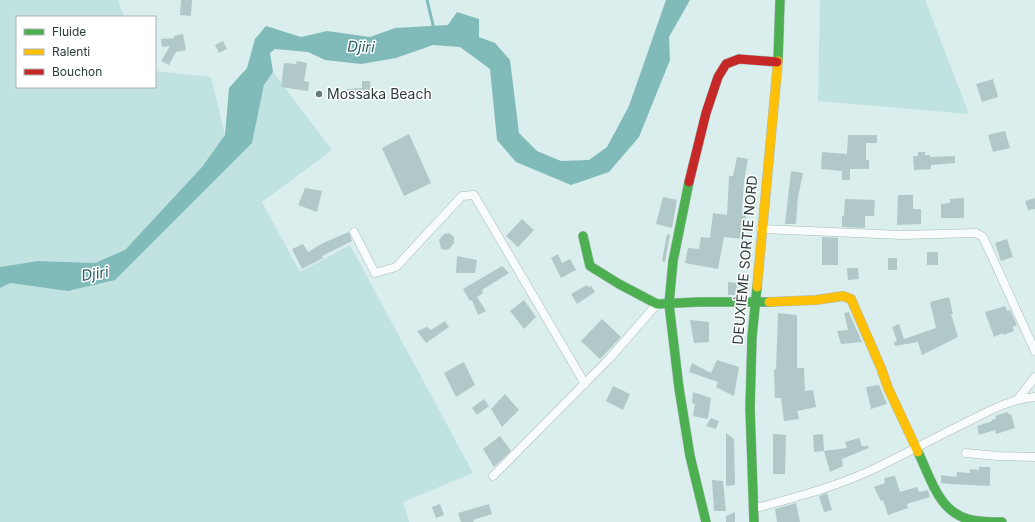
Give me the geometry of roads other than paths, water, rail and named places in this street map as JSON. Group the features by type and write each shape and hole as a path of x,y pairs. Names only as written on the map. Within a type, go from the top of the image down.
{"street":[{"name":"DEUXIÈME SORTIE NORD","path":"754,522 750,408 752,337 777,62 780,0"},
{"path":"706,522 690,456 679,388 669,304 674,261 686,195 706,114 718,77 726,64 740,59 777,62"},
{"path":"354,232 375,272 396,267 462,196 474,195 585,384"},
{"path":"761,228 902,235 976,233 983,237 1035,351"},
{"path":"583,236 590,266 619,284 657,304 699,302 755,303 816,300 843,296 851,298 888,388 946,508 955,515 964,518 979,521 1002,522"},
{"path":"493,476 609,359 657,304"},
{"path":"1018,399 1035,377"},
{"path":"753,509 840,483 879,467 983,414 1018,399 1035,397"},
{"path":"966,453 1005,457 1035,457"}],"water":[{"name":"Djiri","path":"666,0 690,0 669,37 670,60 639,137 609,172 571,185 516,162 497,140 490,69 460,47 433,45 396,58 361,64 325,60 308,52 275,49 270,53 273,72 264,85 252,143 115,280 68,291 10,283 0,288 0,267 38,261 95,263 125,250 202,167 225,135 229,88 247,68 255,39 266,26 301,37 327,31 370,37 395,28 448,25 457,12 479,19 479,37 495,43 510,60 519,133 537,151 561,161 589,160 607,147 629,106"}],"waterway":[{"path":"427,0 434,29"}],"place":[{"name":"Mossaka Beach","path":"319,94"}]}
